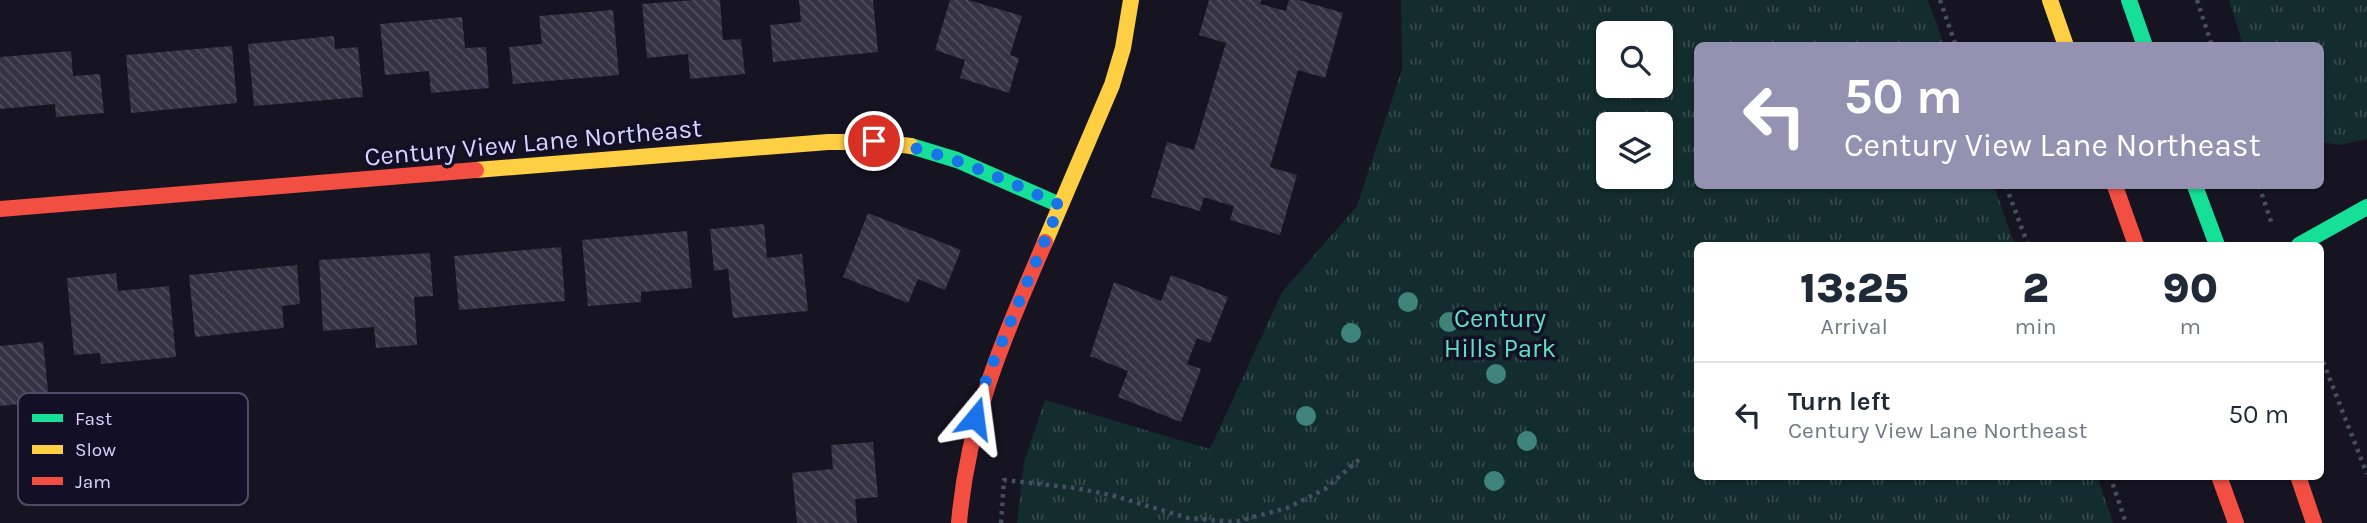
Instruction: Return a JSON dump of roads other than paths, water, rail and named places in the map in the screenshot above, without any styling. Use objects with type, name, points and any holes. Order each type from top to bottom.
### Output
[{"type":"street","points":[[959,523],[960,484],[987,377],[1112,85],[1131,0]]},
{"type":"street","points":[[2050,0],[2065,42]]},
{"type":"street","points":[[2129,0],[2144,42]]},
{"type":"street","name":"Century View Lane Northeast","points":[[0,209],[874,141],[918,148],[973,167],[1060,205]]},
{"type":"street","points":[[2116,189],[2135,242]]},
{"type":"street","points":[[2196,189],[2216,242]]},
{"type":"street","points":[[2304,242],[2367,207]]},
{"type":"street","points":[[2220,480],[2236,523]]},
{"type":"street","points":[[2299,480],[2314,523]]},
{"type":"park label","name":"Century Hills Park","points":[[1500,333]]}]
